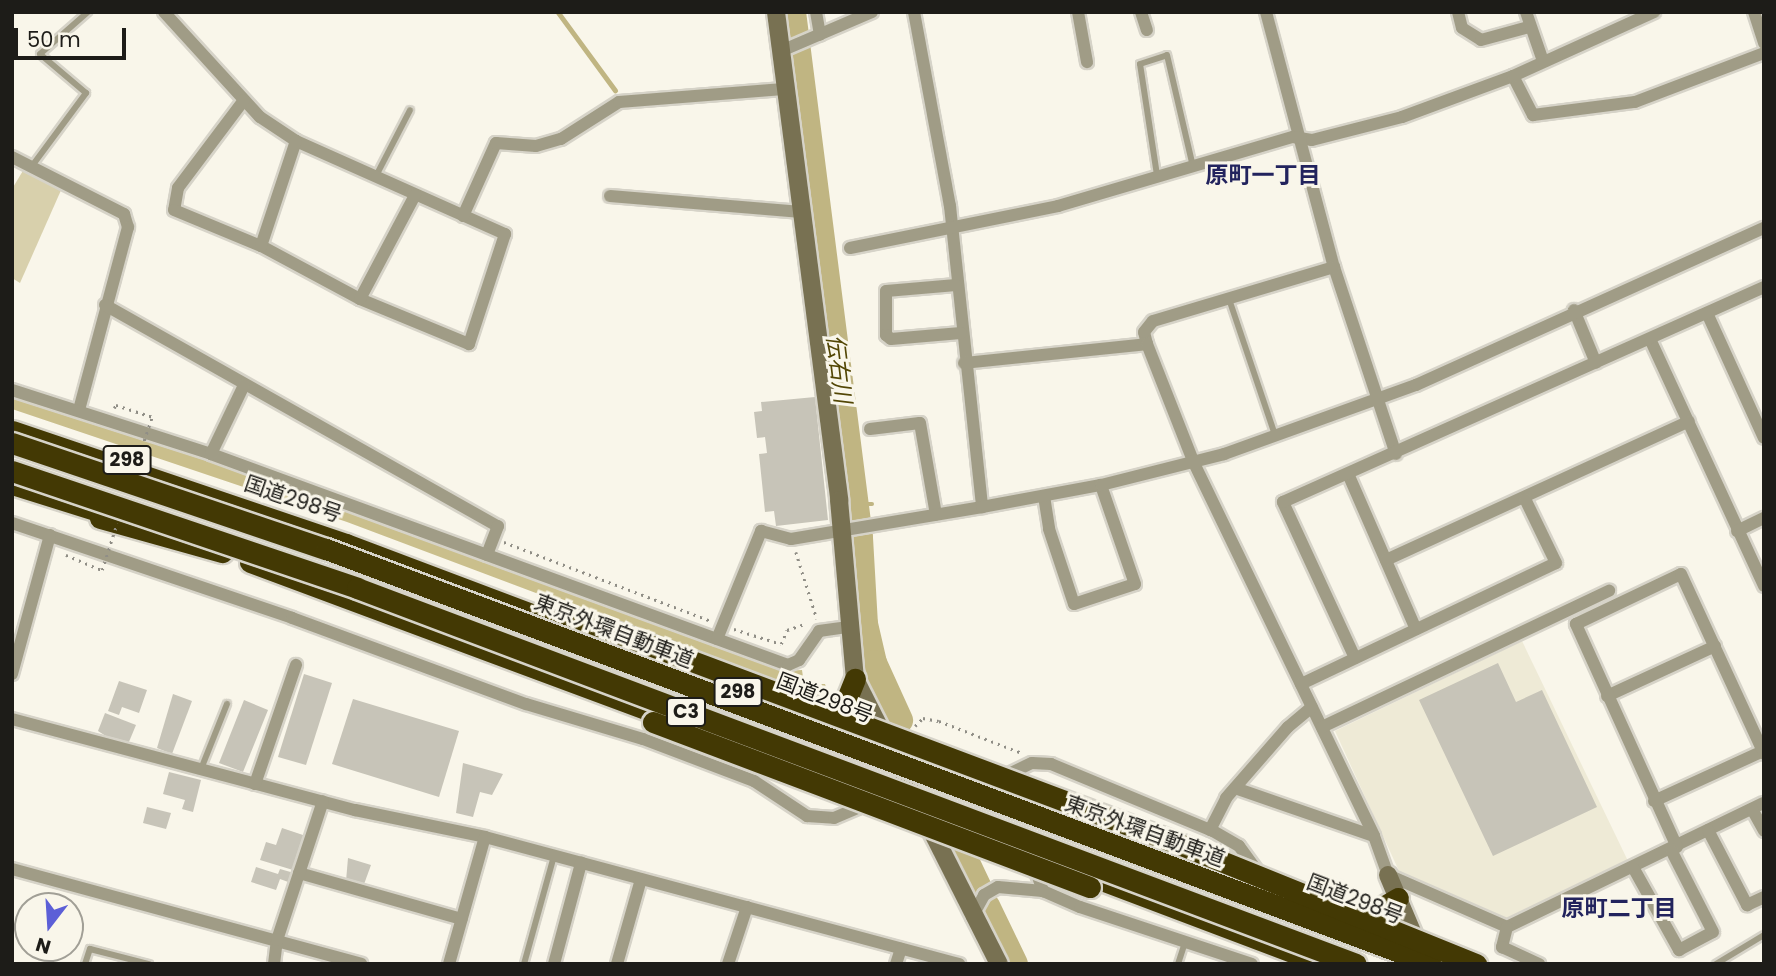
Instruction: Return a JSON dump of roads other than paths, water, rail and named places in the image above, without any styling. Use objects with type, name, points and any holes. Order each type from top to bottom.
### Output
[{"type":"highway","name":"298","points":[[12,420],[119,457],[239,506]]},
{"type":"highway","name":"国道298号","points":[[12,431],[346,544],[1354,924],[1425,959],[1459,964]]},
{"type":"highway","name":"東京外環自動車道","points":[[12,443],[339,554],[1425,959]]},
{"type":"highway","name":"C3","points":[[12,471],[357,588],[1356,964]]},
{"type":"highway","name":"298","points":[[12,484],[222,552],[326,589],[1323,964]]},
{"type":"highway","points":[[12,493],[222,552]]},
{"type":"highway","points":[[346,544],[580,619],[1174,842],[1476,964]]},
{"type":"highway","points":[[326,589],[478,657],[1090,887],[1323,964]]},
{"type":"highway","points":[[825,724],[846,701],[855,679]]},
{"type":"highway","points":[[1354,924],[1398,898]]},
{"type":"street","points":[[164,12],[260,117],[296,141],[505,234],[469,344],[360,299],[261,247],[174,210],[178,188],[244,100]]},
{"type":"street","points":[[776,12],[784,50],[786,89],[802,212],[847,529],[847,627],[855,679],[972,917],[999,964]]},
{"type":"street","points":[[816,12],[816,37]]},
{"type":"street","points":[[784,50],[872,12]]},
{"type":"street","points":[[915,12],[950,225],[982,508]]},
{"type":"street","points":[[1078,12],[1087,62]]},
{"type":"street","points":[[1141,12],[1147,30]]},
{"type":"street","points":[[1266,12],[1334,267],[1375,400],[1396,454]]},
{"type":"street","points":[[1458,12],[1462,28],[1481,40],[1529,27]]},
{"type":"street","points":[[1525,12],[1543,61]]},
{"type":"street","points":[[850,248],[950,225],[1058,206],[1293,137],[1312,140],[1402,117],[1513,76],[1654,12]]},
{"type":"street","points":[[1758,20],[1764,43]]},
{"type":"street","points":[[1513,76],[1533,115],[1635,102],[1764,53]]},
{"type":"street","points":[[463,216],[496,143],[536,146],[561,139],[619,102],[786,89]]},
{"type":"street","points":[[261,247],[296,141]]},
{"type":"street","points":[[13,162],[32,166],[124,214],[128,227],[79,410]]},
{"type":"street","points":[[360,299],[415,195]]},
{"type":"street","points":[[610,196],[802,212]]},
{"type":"street","points":[[717,639],[761,531],[791,539],[982,508],[1101,485],[1193,461],[1275,436],[1375,400],[1574,310],[1724,249],[1764,228]]},
{"type":"street","points":[[1334,267],[1153,321],[1144,332],[1193,461],[1374,836],[1425,959]]},
{"type":"street","points":[[956,285],[886,292],[886,335],[891,339],[961,334]]},
{"type":"street","points":[[1355,658],[1283,502],[1349,476],[1763,289]]},
{"type":"street","points":[[105,305],[498,526],[487,555]]},
{"type":"street","points":[[1574,310],[1596,363]]},
{"type":"street","points":[[1707,313],[1764,438]]},
{"type":"street","points":[[1650,339],[1764,586]]},
{"type":"street","points":[[964,363],[1147,344]]},
{"type":"street","points":[[211,454],[244,385]]},
{"type":"street","points":[[12,390],[211,454],[788,665],[799,660],[819,631],[847,627]]},
{"type":"street","points":[[1386,560],[1525,499],[1689,421]]},
{"type":"street","points":[[870,429],[920,423],[936,515]]},
{"type":"street","points":[[1349,476],[1416,629]]},
{"type":"street","points":[[1044,496],[1049,529],[1074,604],[1135,584],[1101,485]]},
{"type":"street","points":[[1301,684],[1556,563],[1525,499]]},
{"type":"street","points":[[1737,531],[1764,518]]},
{"type":"street","points":[[12,523],[526,705],[643,739],[754,781],[807,816],[845,815],[869,793]]},
{"type":"street","points":[[13,665],[50,535]]},
{"type":"street","points":[[1634,869],[1679,950],[1713,932],[1674,848],[1576,624],[1681,574],[1763,753],[1654,801]]},
{"type":"street","points":[[1322,727],[1609,591]]},
{"type":"street","points":[[1607,696],[1715,646]]},
{"type":"street","points":[[255,784],[296,665]]},
{"type":"street","points":[[1210,830],[1235,788],[1287,727],[1312,707]]},
{"type":"street","points":[[12,719],[323,801],[485,837],[959,964]]},
{"type":"street","points":[[986,785],[1032,763],[1051,764],[1210,830],[1253,860],[1270,892]]},
{"type":"street","points":[[1235,788],[1374,836]]},
{"type":"street","points":[[274,964],[277,940],[323,801]]},
{"type":"street","points":[[1388,875],[1507,927],[1634,869],[1758,806],[1764,831]]},
{"type":"street","points":[[1708,830],[1747,905],[1764,897]]},
{"type":"street","points":[[449,964],[485,837]]},
{"type":"street","points":[[1030,853],[1043,891]]},
{"type":"street","points":[[554,964],[582,863]]},
{"type":"street","points":[[12,869],[361,964]]},
{"type":"street","points":[[299,873],[462,919]]},
{"type":"street","points":[[617,964],[641,878]]},
{"type":"street","points":[[972,917],[984,895],[998,887],[1043,891],[1252,964]]},
{"type":"street","points":[[728,964],[747,906]]},
{"type":"street","points":[[1507,927],[1502,947],[1539,964]]},
{"type":"street","points":[[896,964],[901,949]]},
{"type":"lane","points":[[32,166],[86,93],[40,54],[88,12]]},
{"type":"lane","points":[[1157,175],[1140,64],[1167,55],[1193,167]]},
{"type":"lane","points":[[376,177],[411,110]]},
{"type":"lane","points":[[1229,299],[1275,436]]},
{"type":"lane","points":[[201,769],[227,704]]},
{"type":"lane","points":[[524,964],[554,856]]},
{"type":"lane","points":[[1716,964],[1764,935]]},
{"type":"lane","points":[[1178,964],[1185,942]]},
{"type":"lane","points":[[85,964],[90,949],[149,964]]},
{"type":"waterway","points":[[558,12],[615,90]]},
{"type":"waterway","name":"伝右川","points":[[793,12],[860,538],[865,624],[874,663],[900,720]]},
{"type":"waterway","points":[[856,504],[872,504]]},
{"type":"waterway","name":"伝右川","points":[[953,833],[979,888]]},
{"type":"waterway","name":"伝右川","points":[[987,906],[1015,964]]},
{"type":"district","name":"原町一丁目","points":[[1263,175]]},
{"type":"district","name":"原町二丁目","points":[[1619,908]]}]
